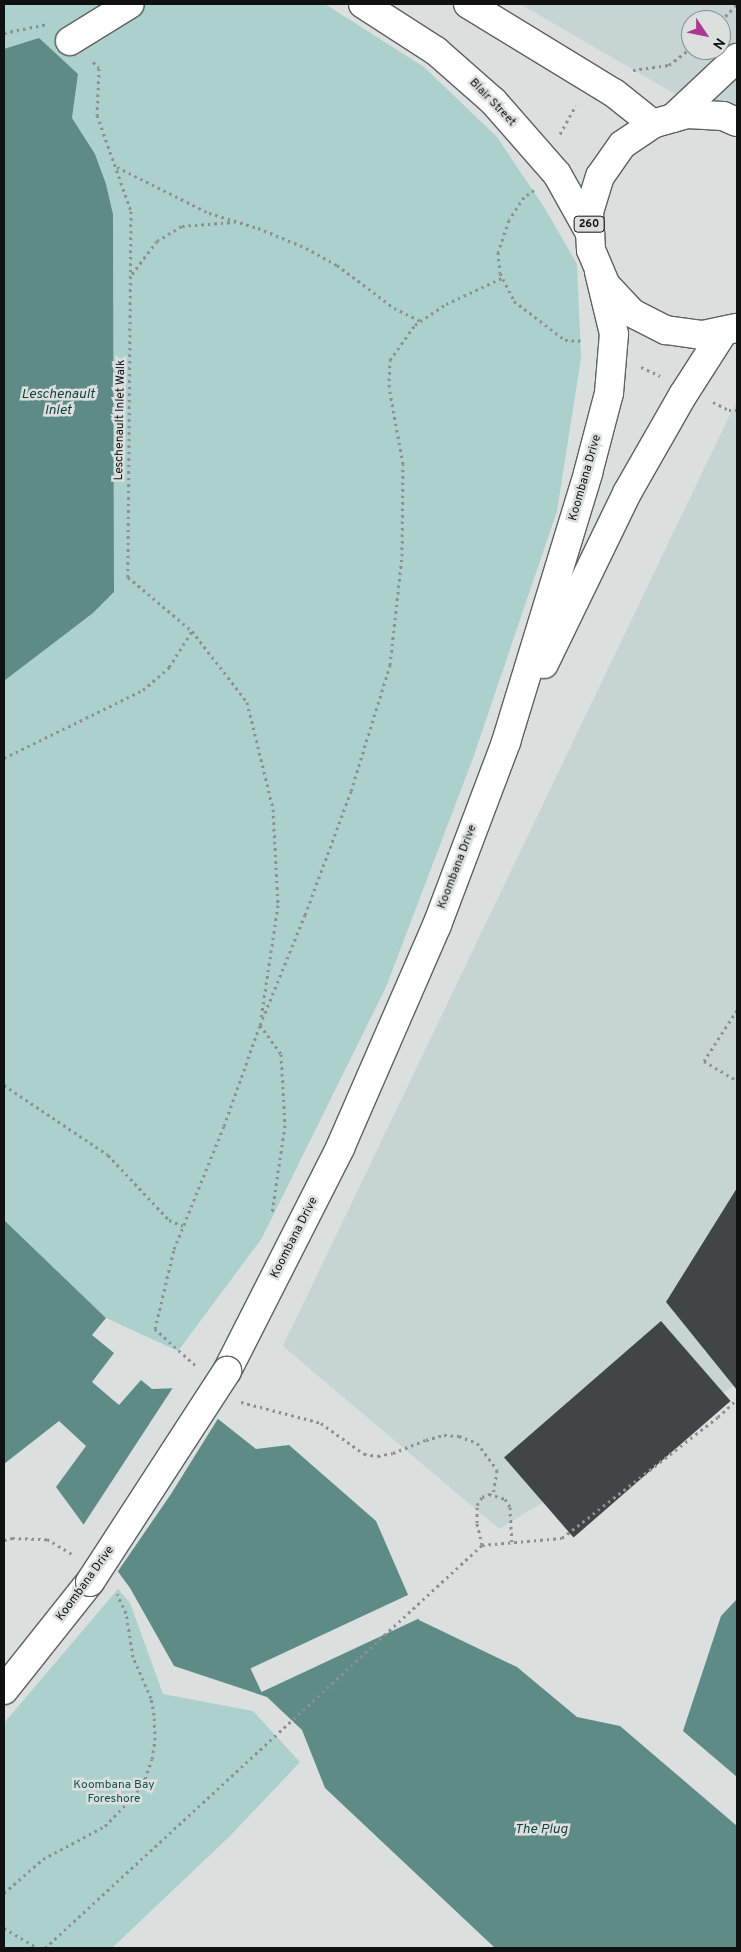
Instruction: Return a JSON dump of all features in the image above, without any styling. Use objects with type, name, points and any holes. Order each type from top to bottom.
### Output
[{"type":"main road","points":[[70,41],[130,4]]},
{"type":"main road","name":"Blair Street","points":[[363,4],[436,51],[493,101],[557,174],[590,232]]},
{"type":"main road","points":[[468,4],[663,121]]},
{"type":"main road","name":"260","points":[[731,329],[703,335],[666,330],[632,313],[606,285],[598,267],[591,250],[589,212],[600,176],[622,145],[663,121],[737,58]]},
{"type":"main road","name":"260","points":[[663,121],[687,114],[723,116],[737,122]]},
{"type":"main road","name":"Koombana Drive","points":[[4,1690],[94,1577],[227,1371],[340,1148],[437,925],[506,742],[588,473],[609,393],[614,334],[598,267]]},
{"type":"main road","name":"Koombana Drive","points":[[506,742],[627,493],[683,395],[731,329]]},
{"type":"path","name":"Leschenault Inlet Walk","points":[[4,33],[51,23],[99,68],[97,115],[131,211],[128,577],[192,631]]},
{"type":"path","points":[[117,167],[210,213],[306,248],[337,265],[394,308],[422,321]]},
{"type":"path","points":[[557,174],[524,197],[509,220],[498,252],[502,278],[514,301],[565,340],[613,344]]},
{"type":"path","points":[[131,275],[157,241],[182,226],[238,222]]},
{"type":"path","points":[[199,1368],[155,1329],[174,1249],[224,1126],[260,1026],[305,916],[351,791],[390,665],[402,556],[403,464],[389,387],[390,360],[415,325],[446,304],[502,278]]},
{"type":"path","points":[[4,758],[143,690],[168,667],[192,631],[247,702],[273,808],[278,906],[260,1026],[282,1054],[285,1125],[271,1219]]},
{"type":"path","points":[[737,1010],[704,1061],[737,1081]]},
{"type":"path","points":[[4,1084],[108,1155],[169,1220],[184,1226]]},
{"type":"path","points":[[45,1948],[482,1545],[562,1538],[718,1417],[737,1399]]},
{"type":"path","points":[[236,1400],[321,1423],[364,1454],[378,1456],[392,1454],[444,1435],[459,1436],[477,1443],[497,1470],[493,1494]]},
{"type":"path","points":[[482,1545],[477,1523],[477,1505],[482,1497],[493,1494],[505,1498],[510,1507],[512,1542]]},
{"type":"path","points":[[4,1540],[12,1538],[46,1539],[67,1549],[126,1613],[133,1657],[151,1698],[155,1740],[152,1759],[145,1779],[133,1797],[105,1826],[43,1859],[4,1893]]},
{"type":"path","points":[[4,1928],[37,1948]]},
{"type":"shaded area","points":[[520,4],[737,4],[737,130]]},
{"type":"shaded area","points":[[737,400],[737,1384],[499,1529],[283,1346]]},
{"type":"green space","points":[[4,4],[325,4],[424,67],[497,137],[544,207],[577,264],[581,358],[557,511],[472,761],[386,987],[262,1238],[178,1351],[106,1318],[4,1220],[4,681],[93,613],[114,592],[113,214],[106,184],[95,154],[72,118],[78,74],[4,49]]},
{"type":"green space","name":"Koombana Bay Foreshore","points":[[118,1589],[130,1603],[163,1694],[253,1711],[300,1762],[231,1835],[112,1948],[4,1948],[4,1723]]},
{"type":"water","name":"Leschenault Inlet","points":[[39,38],[78,74],[72,118],[95,154],[106,184],[113,214],[114,592],[93,613],[4,681],[4,49]]},
{"type":"water","name":"The Plug","points":[[4,1220],[106,1318],[92,1335],[114,1353],[92,1382],[119,1405],[141,1380],[152,1389],[179,1388],[256,1449],[289,1445],[376,1521],[419,1620],[517,1667],[577,1717],[620,1726],[737,1826],[737,1948],[495,1948],[325,1788],[302,1730],[267,1697],[174,1666],[130,1588],[56,1487],[86,1446],[59,1421],[4,1464]]},
{"type":"water","points":[[737,1599],[737,1777],[683,1731],[721,1616]]},
{"type":"pier","points":[[174,1386],[181,1386],[219,1417],[171,1494],[116,1574],[82,1527]]},
{"type":"pier","points":[[410,1594],[421,1618],[261,1692],[250,1668]]},
{"type":"building","points":[[737,1188],[737,1390],[666,1302]]},
{"type":"building","points":[[661,1321],[731,1401],[574,1537],[504,1457]]}]
